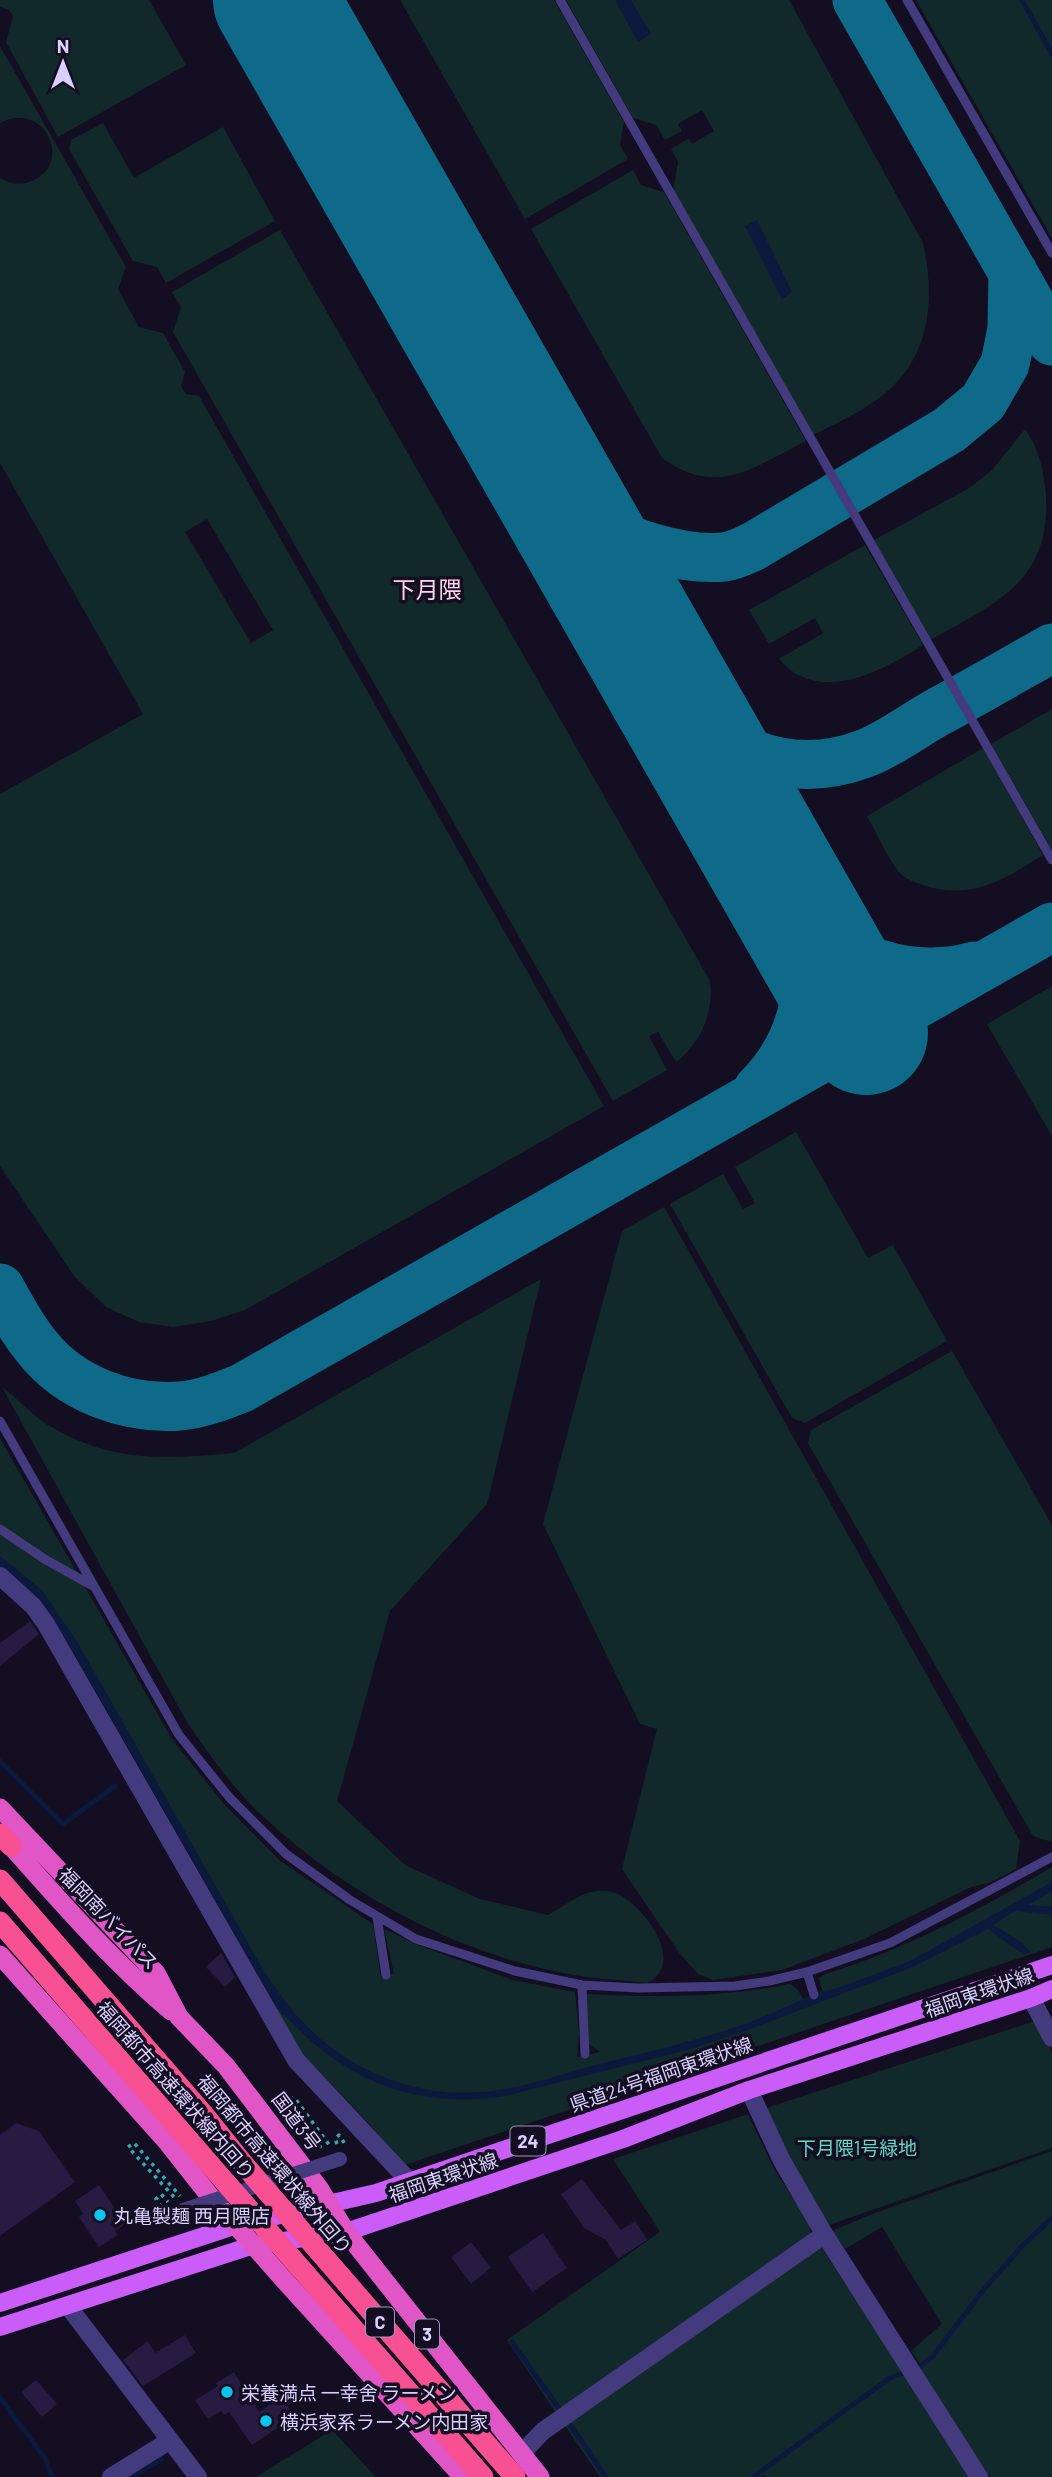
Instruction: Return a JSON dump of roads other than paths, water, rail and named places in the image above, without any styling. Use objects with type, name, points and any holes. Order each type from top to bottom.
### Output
[{"type":"highway","name":"国道3号","points":[[0,1808],[156,1973],[179,2017],[226,2066],[328,2203],[346,2232],[540,2477]]},
{"type":"highway","name":"福岡南バイパス","points":[[6,1840],[72,1915],[141,1985],[179,2017]]},
{"type":"highway","name":"福岡都市高速環状線外回り","points":[[0,1881],[515,2477]]},
{"type":"highway","name":"福岡都市高速環状線内回り","points":[[0,1922],[483,2477]]},
{"type":"highway","points":[[0,1937],[71,2017],[209,2195],[463,2477]]},
{"type":"highway","points":[[0,1955],[168,2143]]},
{"type":"main road","name":"県道24号福岡東環状線","points":[[0,2303],[237,2225],[376,2193],[1052,1965]]},
{"type":"main road","name":"福岡東環状線","points":[[0,2327],[254,2245],[346,2232],[623,2139],[749,2090],[1052,1989]]},
{"type":"street","points":[[0,1576],[33,1606],[46,1624],[296,2060],[409,2181]]},
{"type":"street","points":[[1031,1998],[1052,2039]]},
{"type":"street","points":[[749,2090],[782,2161],[823,2232],[979,2477]]},
{"type":"street","points":[[182,2207],[333,2157]]},
{"type":"street","points":[[521,2454],[543,2431],[818,2239],[823,2232]]},
{"type":"street","points":[[68,2306],[198,2477]]},
{"type":"street","points":[[111,2477],[169,2441]]},
{"type":"lane","points":[[560,0],[1052,860]]},
{"type":"lane","points":[[907,0],[1052,253]]},
{"type":"lane","points":[[0,1421],[179,1735],[229,1797],[286,1854],[377,1917],[416,1939],[514,1971],[582,1985],[638,1988],[735,1986],[807,1972],[890,1943],[1052,1857]]},
{"type":"lane","points":[[0,1529],[46,1560],[94,1587]]},
{"type":"lane","points":[[377,1917],[386,1975]]},
{"type":"lane","points":[[807,1972],[814,1994]]},
{"type":"lane","points":[[582,1985],[585,2054]]},
{"type":"water","points":[[615,0],[631,0],[651,34],[638,42]]},
{"type":"water","points":[[757,220],[792,292],[782,300],[745,226]]},
{"type":"water","points":[[0,1556],[42,1590],[78,1643],[265,1973],[286,2002],[318,2037],[338,2052],[359,2066],[406,2085],[456,2093],[510,2088],[721,2032],[823,1991],[910,1961],[1052,1882],[1052,1891],[1028,1905],[1052,1907],[1052,1915],[1015,1911],[993,1925],[1020,1941],[1031,1952],[1023,1954],[988,1929],[913,1967],[691,2049],[506,2096],[438,2098],[407,2093],[351,2070],[300,2031],[276,2006],[71,1648],[39,1599],[0,1567]]},
{"type":"waterway","points":[[1022,0],[1052,54]]},
{"type":"waterway","points":[[0,1761],[63,1824],[115,1786]]},
{"type":"waterway","points":[[753,2477],[890,2378],[921,2366],[933,2356],[985,2288],[1023,2245],[1052,2218]]},
{"type":"waterway","points":[[512,2342],[558,2407]]},
{"type":"waterway","points":[[0,2398],[45,2458],[52,2477]]},
{"type":"waterway","points":[[571,2426],[606,2477]]},
{"type":"waterway","points":[[132,2477],[162,2459]]},
{"type":"place","name":"丸亀製麺 西月隈店","points":[[100,2215]]},
{"type":"place","name":"栄養満点 一幸舍 ラーメン","points":[[227,2392]]},
{"type":"place","name":"横浜家系ラーメン内田家","points":[[266,2421]]},
{"type":"district","name":"下月隈","points":[[427,589]]},
{"type":"park label","name":"下月隈1号緑地","points":[[857,2147]]}]
